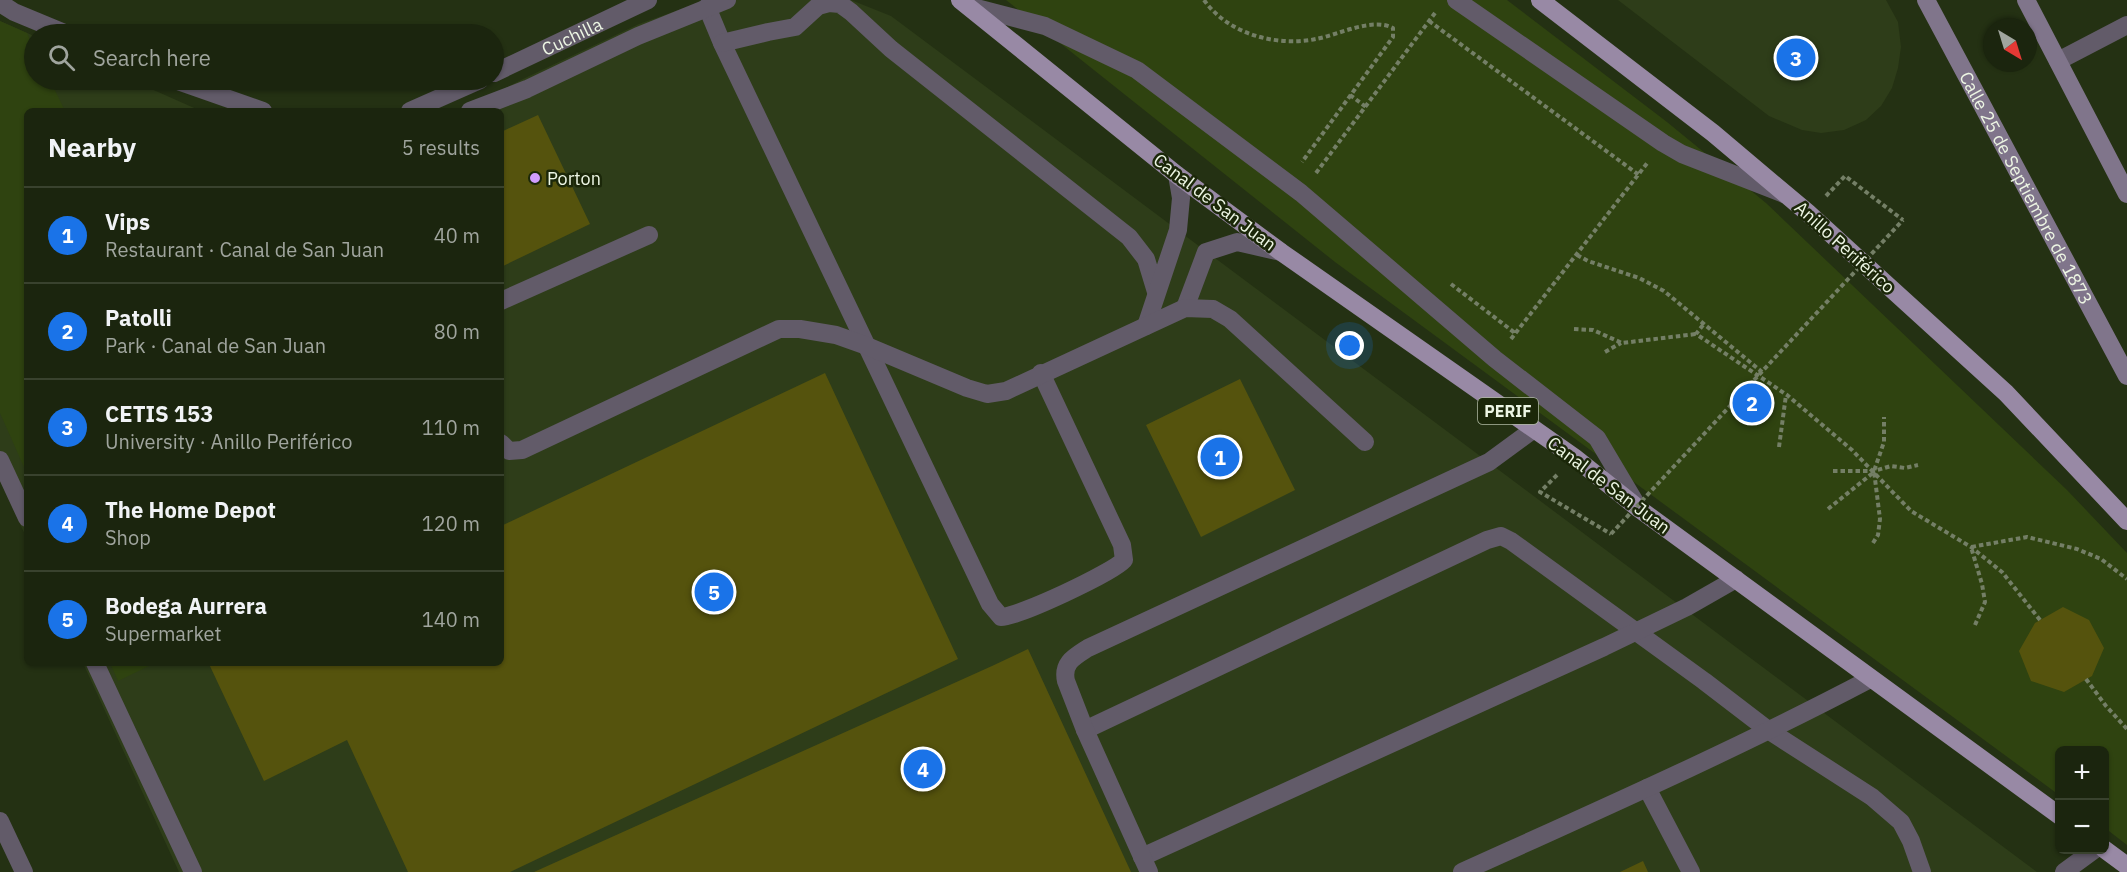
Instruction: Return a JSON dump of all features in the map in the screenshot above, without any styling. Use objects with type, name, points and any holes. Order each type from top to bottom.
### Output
[{"type":"main road","name":"Anillo Periférico","points":[[1540,0],[1713,133],[1788,196],[2006,393],[2127,521]]},
{"type":"main road","name":"Canal de San Juan","points":[[965,3],[1177,175],[1281,252],[1574,457],[1638,508],[2055,812]]},
{"type":"main road","points":[[2109,853],[2127,866]]},
{"type":"street","name":"Cuchilla","points":[[504,68],[648,0]]},
{"type":"street","points":[[478,108],[527,89],[638,36],[727,0]]},
{"type":"street","name":"Calle 25 de Septiembre de 1873","points":[[1926,0],[2127,376]]},
{"type":"street","points":[[2026,0],[2127,194]]},
{"type":"street","points":[[0,3],[14,12],[43,24]]},
{"type":"street","points":[[722,44],[795,27],[818,6],[829,3],[840,4],[891,49],[1129,237],[1146,259],[1156,292]]},
{"type":"street","points":[[965,3],[1045,26],[1137,70],[1301,193],[1495,359],[1597,438],[1638,508]]},
{"type":"street","points":[[1448,3],[1682,154],[1788,196]]},
{"type":"street","points":[[707,7],[722,44],[990,604],[1001,617],[1009,617],[1062,593],[1119,566],[1124,560],[1122,545],[1041,373]]},
{"type":"street","points":[[2058,62],[2127,25]]},
{"type":"street","points":[[203,90],[254,108]]},
{"type":"street","points":[[417,108],[457,90]]},
{"type":"street","points":[[1146,326],[1178,230],[1181,198],[1177,175]]},
{"type":"street","points":[[504,300],[649,235]]},
{"type":"street","points":[[1185,308],[1206,252],[1237,242],[1281,252]]},
{"type":"street","points":[[504,446],[509,451],[522,450],[779,329],[816,331],[836,335],[987,394],[1006,391],[1185,308],[1214,309],[1230,319],[1365,442]]},
{"type":"street","points":[[1534,429],[1489,462],[1072,657],[1066,665],[1065,673],[1085,730],[1146,865],[1687,607],[1736,579]]},
{"type":"street","points":[[0,460],[24,512]]},
{"type":"street","points":[[1085,730],[1476,545],[1501,536],[1637,631],[1768,730],[1872,797],[1901,822],[1911,841],[1922,872]]},
{"type":"street","points":[[96,666],[194,872]]},
{"type":"street","points":[[1462,872],[1647,789],[1870,679]]},
{"type":"street","points":[[1647,789],[1691,872]]},
{"type":"street","points":[[0,821],[24,872]]},
{"type":"street","points":[[2064,872],[2087,854]]},
{"type":"path","points":[[1204,0],[1228,25],[1277,42],[1315,39],[1379,24],[1393,28],[1393,37],[1299,166]]},
{"type":"path","points":[[1301,193],[1429,21],[1448,3]]},
{"type":"path","points":[[1429,21],[1639,175]]},
{"type":"path","points":[[1350,95],[1366,107]]},
{"type":"path","points":[[1495,359],[1663,143]]},
{"type":"path","points":[[1540,492],[1611,534],[1903,220],[1845,176]]},
{"type":"path","points":[[1577,255],[1656,285],[1762,372]]},
{"type":"path","points":[[1696,334],[1703,325]]},
{"type":"path","points":[[1574,329],[1593,330],[1622,343]]},
{"type":"path","points":[[1605,352],[1622,343],[1696,334],[1787,395],[1852,450],[1911,511],[1971,548],[2002,572],[2040,620]]},
{"type":"path","points":[[1779,447],[1787,395]]},
{"type":"path","points":[[1873,543],[1878,535],[1880,519],[1874,471],[1884,442],[1884,417]]},
{"type":"path","points":[[1833,471],[1874,471],[1891,466],[1905,468],[1918,465]]},
{"type":"path","points":[[1828,508],[1874,471]]},
{"type":"path","points":[[1971,548],[2027,537],[2077,549],[2101,559],[2127,579]]},
{"type":"path","points":[[1971,548],[1982,584],[1984,602],[1975,625]]},
{"type":"path","points":[[2086,679],[2127,729]]},
{"type":"shaded area","points":[[720,0],[851,0],[891,16],[2037,872],[179,872],[84,666],[504,666],[504,108],[468,108],[639,24],[684,8]]},
{"type":"shaded area","points":[[1006,0],[1507,0],[1667,122],[1766,203],[2067,490],[2127,553],[2127,845],[2109,831],[2109,746],[2055,746],[2055,792],[1335,262]]},
{"type":"shaded area","points":[[1618,0],[1886,0],[1898,22],[1901,47],[1898,68],[1892,88],[1881,106],[1866,120],[1844,130],[1821,133],[1802,130],[1769,116]]},
{"type":"shaded area","points":[[0,21],[24,32],[24,90],[154,90],[194,108],[24,108],[24,532],[0,480]]},
{"type":"shaded area","points":[[0,21],[24,32],[24,90],[55,90],[64,108],[24,108],[24,467],[0,413]]},
{"type":"shaded area","points":[[111,666],[149,666],[118,681]]},
{"type":"building","name":"Porton","points":[[538,115],[590,224],[504,266],[504,131]]},
{"type":"building","points":[[825,373],[958,659],[510,872],[408,872],[347,740],[264,781],[210,666],[504,666],[504,525]]},
{"type":"building","points":[[1240,379],[1295,490],[1201,537],[1146,425]]},
{"type":"building","points":[[2063,607],[2089,620],[2104,648],[2092,676],[2064,692],[2031,681],[2019,651],[2035,623]]},
{"type":"building","points":[[1028,649],[1131,872],[534,872],[992,666]]},
{"type":"building","points":[[1643,861],[1648,872],[1620,872]]},
{"type":"place","name":"CETIS 153","points":[[1796,58]]},
{"type":"place","name":"Porton","points":[[535,178]]},
{"type":"place","name":"Patolli","points":[[1752,403]]},
{"type":"place","name":"Vips","points":[[1220,457]]},
{"type":"place","name":"Bodega Aurrera","points":[[714,592]]},
{"type":"place","name":"The Home Depot","points":[[923,769]]}]
